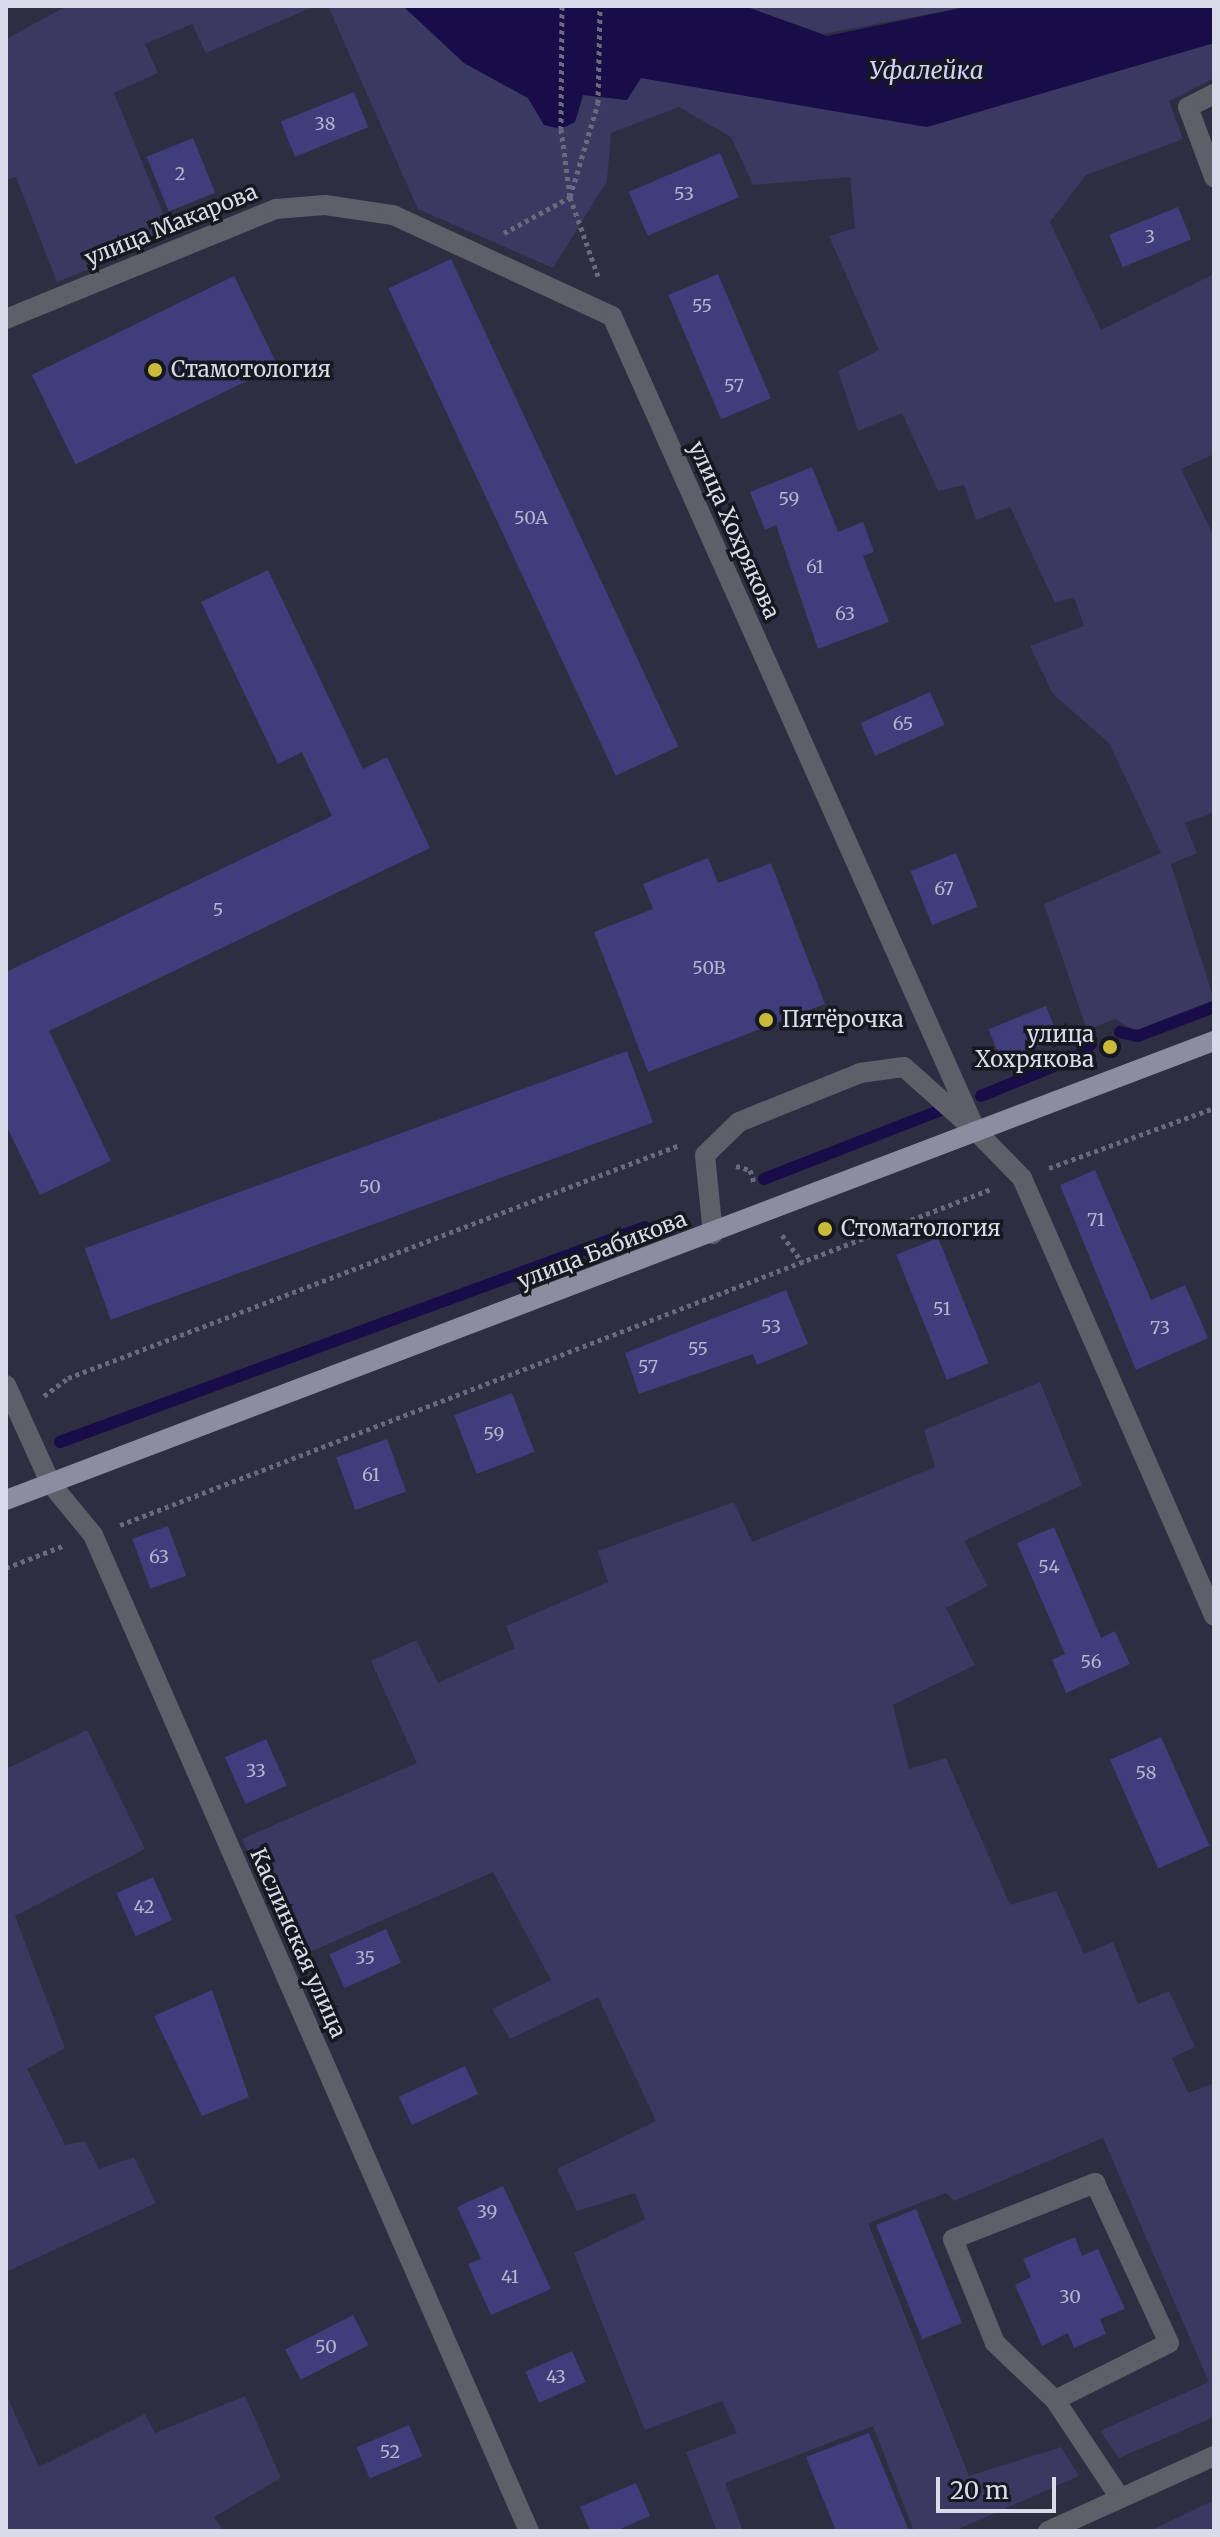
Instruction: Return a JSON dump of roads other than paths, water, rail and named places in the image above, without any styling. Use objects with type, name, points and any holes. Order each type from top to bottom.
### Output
[{"type":"main road","name":"улица Бабикова","points":[[6,1500],[766,1214],[1214,1041]]},
{"type":"street","points":[[1214,94],[1188,107],[1214,177]]},
{"type":"street","name":"улица Макарова","points":[[6,319],[276,209],[325,205],[393,215],[539,277],[612,316]]},
{"type":"street","name":"улица Хохрякова","points":[[612,316],[976,1131],[1022,1178],[1214,1616]]},
{"type":"street","points":[[713,1234],[705,1155],[739,1122],[860,1073],[904,1067],[976,1131]]},
{"type":"street","name":"Каслинская улица","points":[[6,1385],[51,1484],[93,1535],[529,2531]]},
{"type":"street","points":[[1055,2400],[1169,2343],[1095,2183],[953,2239],[995,2343],[1055,2400],[1120,2498]]},
{"type":"street","points":[[1048,2531],[1214,2456]]},
{"type":"water","name":"Уфалейка","points":[[403,6],[744,6],[827,36],[971,6],[1214,6],[1214,43],[927,127],[641,78],[627,100],[583,95],[575,122],[561,129],[544,125],[528,98],[464,63]]},
{"type":"waterway","points":[[1120,1032],[1138,1036],[1214,1007]]},
{"type":"waterway","points":[[981,1096],[1081,1055],[1091,1044]]},
{"type":"waterway","points":[[764,1179],[941,1110]]},
{"type":"waterway","points":[[60,1442],[645,1227]]},
{"type":"place","name":"Стамотология","points":[[155,370]]},
{"type":"place","name":"Пятёрочка","points":[[766,1020]]},
{"type":"place","name":"улица Хохрякова","points":[[1110,1047]]},
{"type":"place","name":"Стоматология","points":[[825,1229]]}]
